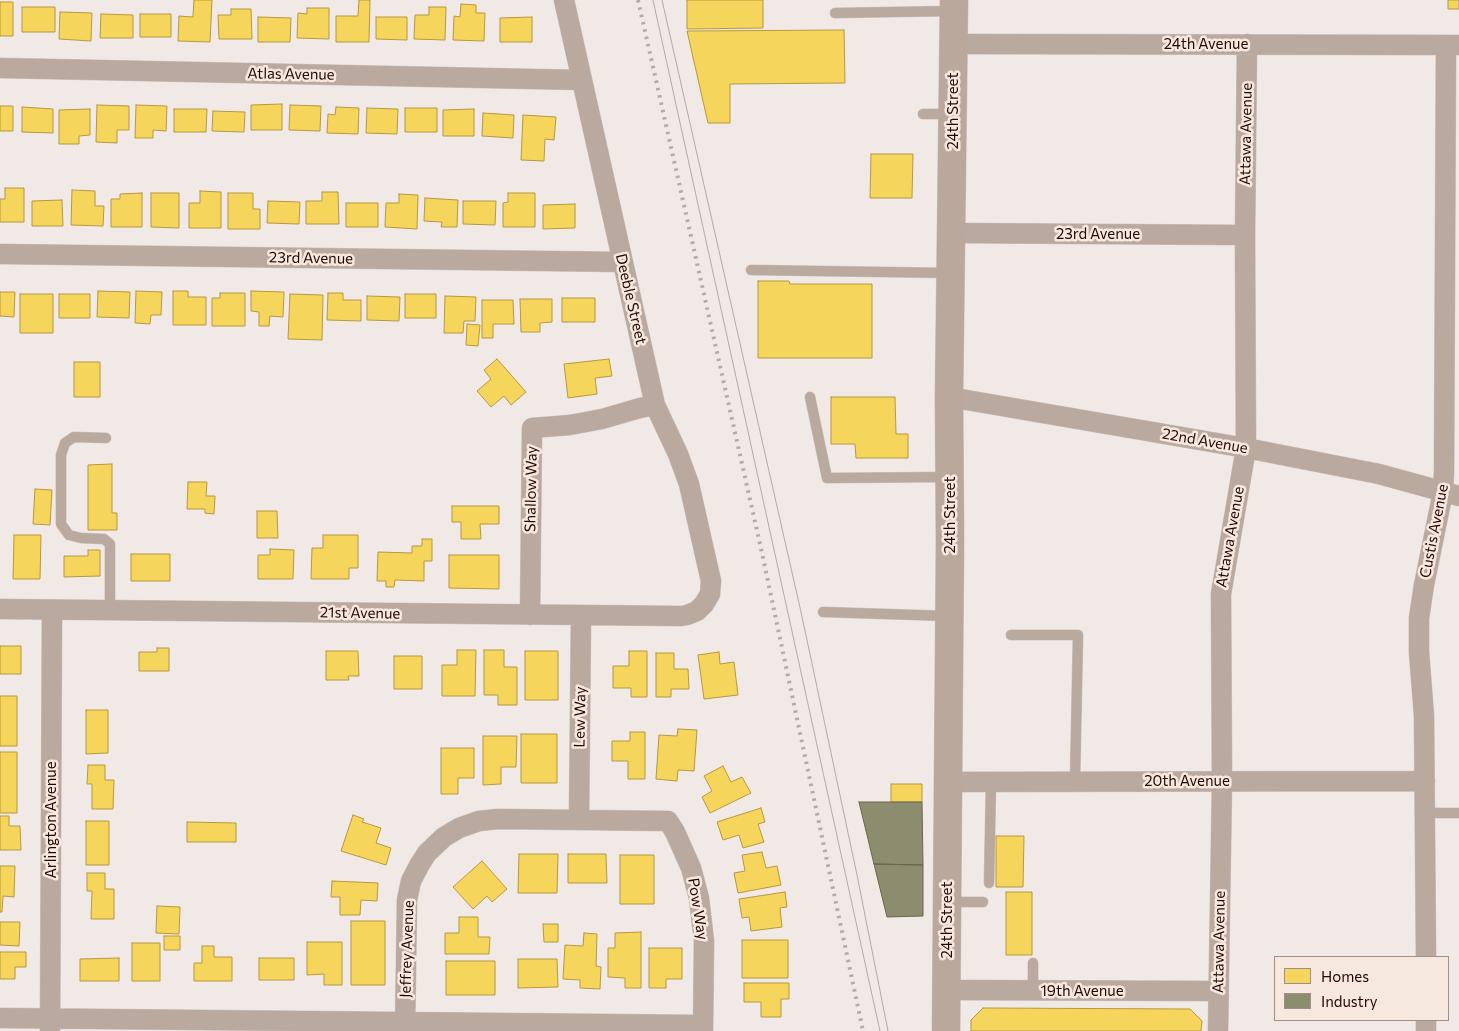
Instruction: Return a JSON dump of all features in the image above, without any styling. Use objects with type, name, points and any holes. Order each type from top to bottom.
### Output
[{"type":"street","name":"Deeble Street","points":[[564,0],[655,405],[678,454],[689,484],[711,581],[710,594]]},
{"type":"street","name":"24th Street","points":[[946,1031],[949,397],[954,6]]},
{"type":"street","name":"24th Avenue","points":[[953,44],[1453,45]]},
{"type":"street","name":"Attawa Avenue","points":[[1218,1031],[1222,781],[1221,594],[1246,448],[1245,235],[1247,44]]},
{"type":"street","name":"Custis Avenue","points":[[1426,956],[1424,716],[1419,652],[1420,618],[1424,584],[1451,494],[1444,472],[1453,45]]},
{"type":"street","name":"Atlas Avenue","points":[[0,68],[582,80]]},
{"type":"street","name":"23rd Avenue","points":[[952,233],[1245,235]]},
{"type":"street","name":"23rd Avenue","points":[[0,254],[622,262]]},
{"type":"street","name":"22nd Avenue","points":[[949,397],[1246,448],[1379,474],[1451,494]]},
{"type":"street","name":"Shallow Way","points":[[530,615],[532,428],[602,420],[655,405]]},
{"type":"street","name":"21st Avenue","points":[[0,609],[687,615],[697,611],[710,594]]},
{"type":"street","name":"Arlington Avenue","points":[[50,1025],[52,610]]},
{"type":"street","name":"Lew Way","points":[[579,820],[581,615]]},
{"type":"street","name":"20th Avenue","points":[[948,782],[1425,781]]},
{"type":"street","name":"Jeffrey Avenue","points":[[405,1027],[407,900],[411,881],[427,853],[444,837],[459,828],[479,822],[498,819],[579,820]]},
{"type":"street","name":"Pow Way","points":[[579,820],[668,821],[691,868],[699,898],[704,941],[703,1028]]},
{"type":"street","name":"19th Avenue","points":[[946,990],[1218,991]]},
{"type":"street","points":[[0,1018],[50,1025],[703,1028]]},
{"type":"lane","points":[[835,13],[954,6]]},
{"type":"lane","points":[[922,114],[953,114]]},
{"type":"lane","points":[[751,270],[951,273]]},
{"type":"lane","points":[[810,397],[827,478],[950,477]]},
{"type":"lane","points":[[106,438],[74,437],[65,443],[61,455],[61,524],[69,535],[81,538],[104,539],[110,544],[110,611]]},
{"type":"lane","points":[[823,612],[949,616]]},
{"type":"lane","points":[[1011,635],[1078,635],[1076,781]]},
{"type":"lane","points":[[989,883],[991,782]]},
{"type":"lane","points":[[1425,813],[1459,813]]},
{"type":"lane","points":[[947,902],[983,902]]},
{"type":"lane","points":[[1033,963],[1033,991]]},
{"type":"building: Homes","points":[[194,0],[212,0],[210,42],[178,41],[179,16],[193,17]]},
{"type":"building: Homes","points":[[359,0],[370,0],[369,42],[336,42],[336,16],[358,16]]},
{"type":"building: Homes","points":[[687,0],[763,0],[763,28],[687,29]]},
{"type":"building: Homes","points":[[1448,0],[1459,0],[1459,9],[1448,9]]},
{"type":"building: Homes","points":[[0,2],[13,2],[13,36],[0,36]]},
{"type":"building: Homes","points":[[461,4],[476,5],[476,13],[485,13],[484,41],[453,40],[454,16],[460,17]]},
{"type":"building: Homes","points":[[22,7],[55,7],[55,32],[22,32]]},
{"type":"building: Homes","points":[[429,7],[446,7],[445,40],[414,39],[415,15],[429,15]]},
{"type":"building: Homes","points":[[307,8],[329,8],[329,39],[297,38],[298,13],[307,14]]},
{"type":"building: Homes","points":[[231,9],[251,9],[252,39],[219,39],[218,15],[231,15]]},
{"type":"building: Homes","points":[[60,12],[92,13],[91,41],[59,39]]},
{"type":"building: Homes","points":[[101,14],[133,15],[133,38],[100,38]]},
{"type":"building: Homes","points":[[140,14],[171,14],[171,37],[140,37]]},
{"type":"building: Homes","points":[[258,17],[291,18],[290,42],[258,42]]},
{"type":"building: Homes","points":[[376,17],[407,17],[407,40],[376,39]]},
{"type":"building: Homes","points":[[532,17],[532,42],[500,42],[500,18]]},
{"type":"building: Homes","points":[[844,30],[845,83],[730,84],[730,123],[708,123],[687,31]]},
{"type":"building: Homes","points":[[282,104],[282,130],[251,130],[251,105]]},
{"type":"building: Homes","points":[[97,105],[129,106],[129,130],[117,130],[117,143],[96,142]]},
{"type":"building: Homes","points":[[136,105],[167,106],[166,131],[153,130],[153,138],[135,138]]},
{"type":"building: Homes","points":[[290,105],[321,106],[320,131],[289,130]]},
{"type":"building: Homes","points":[[0,106],[13,106],[13,131],[0,131]]},
{"type":"building: Homes","points":[[22,107],[53,109],[53,133],[22,132]]},
{"type":"building: Homes","points":[[336,107],[359,108],[358,134],[327,133],[328,114],[335,115]]},
{"type":"building: Homes","points":[[367,108],[398,109],[397,134],[366,133]]},
{"type":"building: Homes","points":[[405,108],[437,108],[437,132],[405,132]]},
{"type":"building: Homes","points":[[90,109],[90,135],[79,136],[79,144],[59,144],[59,110]]},
{"type":"building: Homes","points":[[174,109],[207,109],[206,132],[174,132]]},
{"type":"building: Homes","points":[[474,109],[474,136],[443,136],[443,110]]},
{"type":"building: Homes","points":[[213,111],[245,112],[244,132],[212,131]]},
{"type":"building: Homes","points":[[483,113],[514,115],[513,138],[482,136]]},
{"type":"building: Homes","points":[[523,115],[556,117],[554,140],[545,139],[544,161],[521,160]]},
{"type":"building: Homes","points":[[871,154],[913,154],[912,198],[870,198]]},
{"type":"building: Homes","points":[[5,188],[24,188],[24,222],[0,222],[0,199],[5,199]]},
{"type":"building: Homes","points":[[72,190],[95,191],[95,206],[104,206],[103,226],[71,225]]},
{"type":"building: Homes","points":[[200,191],[221,192],[221,228],[189,228],[189,203],[200,203]]},
{"type":"building: Homes","points":[[322,192],[338,192],[339,224],[306,224],[306,201],[322,201]]},
{"type":"building: Homes","points":[[142,193],[142,227],[111,227],[111,199],[120,199],[120,194]]},
{"type":"building: Homes","points":[[151,193],[179,193],[179,228],[151,227]]},
{"type":"building: Homes","points":[[228,193],[253,193],[253,209],[260,209],[260,229],[228,229]]},
{"type":"building: Homes","points":[[508,193],[535,193],[535,227],[503,227],[503,203],[508,202]]},
{"type":"building: Homes","points":[[399,194],[418,195],[417,229],[385,227],[386,203],[399,203]]},
{"type":"building: Homes","points":[[425,198],[458,200],[457,227],[441,227],[442,222],[424,221]]},
{"type":"building: Homes","points":[[62,200],[63,226],[32,226],[32,201]]},
{"type":"building: Homes","points":[[268,201],[300,202],[299,224],[267,223]]},
{"type":"building: Homes","points":[[463,201],[496,201],[495,225],[463,224]]},
{"type":"building: Homes","points":[[346,203],[378,203],[378,227],[346,227]]},
{"type":"building: Homes","points":[[575,204],[575,228],[543,229],[543,205]]},
{"type":"building: Homes","points":[[758,281],[789,281],[790,284],[872,284],[872,358],[758,358]]},
{"type":"building: Homes","points":[[98,291],[130,292],[129,318],[97,317]]},
{"type":"building: Homes","points":[[136,291],[162,292],[161,315],[151,315],[150,324],[135,323]]},
{"type":"building: Homes","points":[[173,291],[188,291],[188,297],[206,297],[206,325],[173,325]]},
{"type":"building: Homes","points":[[251,291],[284,292],[283,317],[270,316],[269,326],[259,326],[259,312],[251,311]]},
{"type":"building: Homes","points":[[0,292],[15,292],[14,317],[0,316]]},
{"type":"building: Homes","points":[[220,293],[245,293],[245,326],[212,326],[212,298],[220,298]]},
{"type":"building: Homes","points":[[328,293],[343,293],[343,300],[361,300],[361,321],[327,320]]},
{"type":"building: Homes","points":[[20,294],[53,294],[53,333],[20,333]]},
{"type":"building: Homes","points":[[59,294],[90,294],[90,318],[59,318]]},
{"type":"building: Homes","points":[[290,294],[323,295],[322,340],[288,339]]},
{"type":"building: Homes","points":[[405,294],[436,294],[436,318],[405,318]]},
{"type":"building: Homes","points":[[367,296],[400,297],[399,321],[367,320]]},
{"type":"building: Homes","points":[[445,296],[476,297],[475,321],[464,321],[463,333],[444,333]]},
{"type":"building: Homes","points":[[562,298],[595,298],[595,322],[562,322]]},
{"type":"building: Homes","points":[[520,299],[552,299],[552,322],[540,323],[540,332],[521,332]]},
{"type":"building: Homes","points":[[482,300],[513,300],[514,324],[493,324],[493,338],[482,338]]},
{"type":"building: Homes","points":[[467,324],[480,325],[478,346],[466,345]]},
{"type":"building: Homes","points":[[497,359],[526,392],[511,405],[504,396],[491,407],[477,391],[491,379],[484,370]]},
{"type":"building: Homes","points":[[609,359],[612,376],[595,378],[597,394],[568,398],[564,364]]},
{"type":"building: Homes","points":[[74,362],[100,362],[100,397],[74,397]]},
{"type":"building: Homes","points":[[831,397],[895,397],[896,434],[908,434],[908,458],[856,458],[855,444],[831,444]]},
{"type":"building: Homes","points":[[112,464],[112,513],[117,513],[117,530],[88,530],[88,465]]},
{"type":"building: Homes","points":[[188,482],[207,482],[206,496],[215,496],[214,514],[205,513],[205,509],[187,509]]},
{"type":"building: Homes","points":[[35,489],[52,490],[50,525],[33,524]]},
{"type":"building: Homes","points":[[452,506],[499,506],[499,524],[480,524],[481,539],[461,539],[461,522],[452,522]]},
{"type":"building: Homes","points":[[257,511],[277,511],[278,538],[257,538]]},
{"type":"building: Homes","points":[[14,535],[41,535],[40,579],[13,579]]},
{"type":"building: Homes","points":[[323,535],[358,535],[358,568],[349,568],[349,579],[311,579],[312,548],[323,548]]},
{"type":"building: Homes","points":[[422,539],[432,539],[432,561],[424,561],[424,581],[395,580],[394,587],[386,587],[386,581],[377,581],[378,552],[412,553],[412,546],[422,546]]},
{"type":"building: Homes","points":[[270,549],[294,550],[293,579],[258,579],[258,555],[270,555]]},
{"type":"building: Homes","points":[[88,550],[100,550],[100,576],[64,577],[64,556],[88,556]]},
{"type":"building: Homes","points":[[131,554],[170,554],[170,581],[131,581]]},
{"type":"building: Homes","points":[[449,555],[499,555],[499,589],[449,588]]},
{"type":"building: Homes","points":[[0,646],[21,646],[21,674],[0,674]]},
{"type":"building: Homes","points":[[157,648],[169,648],[169,671],[139,671],[139,652],[157,652]]},
{"type":"building: Homes","points":[[457,650],[476,650],[475,696],[442,696],[442,665],[457,665]]},
{"type":"building: Homes","points":[[484,650],[504,650],[504,667],[517,667],[517,705],[498,705],[498,695],[484,695]]},
{"type":"building: Homes","points":[[326,651],[358,651],[359,676],[348,676],[349,680],[326,680]]},
{"type":"building: Homes","points":[[525,651],[558,651],[558,700],[525,700]]},
{"type":"building: Homes","points":[[629,651],[647,651],[647,697],[631,697],[631,688],[613,688],[613,666],[629,666]]},
{"type":"building: Homes","points":[[719,652],[720,664],[734,662],[738,695],[704,699],[698,655]]},
{"type":"building: Homes","points":[[656,653],[674,653],[674,669],[688,669],[689,689],[671,689],[671,697],[656,697]]},
{"type":"building: Homes","points":[[394,656],[422,656],[422,689],[394,689]]},
{"type":"building: Homes","points":[[0,696],[17,696],[17,746],[0,746]]},
{"type":"building: Homes","points":[[86,710],[108,710],[108,753],[86,754]]},
{"type":"building: Homes","points":[[678,729],[697,730],[694,771],[678,770],[677,781],[656,779],[659,735],[677,736]]},
{"type":"building: Homes","points":[[630,732],[645,732],[645,779],[628,779],[628,761],[612,761],[612,741],[630,741]]},
{"type":"building: Homes","points":[[521,734],[557,734],[557,783],[521,783]]},
{"type":"building: Homes","points":[[483,736],[517,736],[516,767],[501,767],[501,784],[483,785]]},
{"type":"building: Homes","points":[[441,748],[474,748],[474,778],[458,778],[458,794],[441,794]]},
{"type":"building: Homes","points":[[0,752],[17,752],[17,813],[0,813]]},
{"type":"building: Homes","points":[[88,765],[105,765],[105,780],[114,780],[113,809],[92,809],[92,784],[87,784]]},
{"type":"building: Homes","points":[[723,766],[731,782],[742,777],[751,793],[710,813],[702,797],[712,791],[704,776]]},
{"type":"building: Homes","points":[[891,784],[922,784],[922,802],[891,802]]},
{"type":"building: Homes","points":[[761,808],[765,822],[758,824],[764,842],[743,848],[739,835],[723,840],[717,822]]},
{"type":"building: Homes","points":[[353,815],[364,819],[362,822],[381,828],[376,843],[391,848],[386,865],[341,851]]},
{"type":"building: Homes","points":[[0,816],[9,816],[9,826],[20,826],[21,850],[0,850]]},
{"type":"building: Homes","points":[[86,821],[109,821],[109,865],[86,865]]},
{"type":"building: Homes","points":[[187,822],[236,823],[236,842],[187,842]]},
{"type":"building: Homes","points":[[996,836],[1024,836],[1023,887],[996,887]]},
{"type":"building: Homes","points":[[762,852],[766,868],[777,866],[781,885],[738,893],[734,873],[745,871],[742,855]]},
{"type":"building: Homes","points":[[519,854],[558,854],[557,893],[518,893]]},
{"type":"building: Homes","points":[[568,854],[606,854],[607,883],[568,883]]},
{"type":"building: Homes","points":[[620,855],[654,855],[654,904],[620,904]]},
{"type":"building: Homes","points":[[482,861],[507,889],[492,902],[487,896],[473,909],[453,887]]},
{"type":"building: Homes","points":[[0,866],[15,866],[14,897],[3,896],[2,912],[0,912]]},
{"type":"building: Homes","points":[[87,873],[105,873],[105,889],[114,889],[114,919],[91,919],[92,891],[87,891]]},
{"type":"building: Homes","points":[[332,881],[378,883],[377,901],[361,900],[360,915],[340,915],[340,897],[331,897]]},
{"type":"building: Homes","points":[[785,892],[787,907],[780,908],[782,927],[751,931],[749,917],[742,918],[739,899]]},
{"type":"building: Homes","points":[[1006,892],[1032,892],[1032,955],[1006,955]]},
{"type":"building: Homes","points":[[157,906],[180,907],[179,934],[156,933]]},
{"type":"building: Homes","points":[[459,917],[478,917],[478,937],[490,937],[489,954],[445,954],[445,933],[459,933]]},
{"type":"building: Homes","points":[[351,921],[385,921],[385,985],[351,985]]},
{"type":"building: Homes","points":[[0,922],[20,922],[19,946],[0,945]]},
{"type":"building: Homes","points":[[543,924],[558,924],[558,942],[544,942]]},
{"type":"building: Homes","points":[[641,932],[641,988],[625,988],[625,978],[608,977],[608,948],[615,948],[615,933]]},
{"type":"building: Homes","points":[[584,933],[597,934],[596,966],[601,967],[600,989],[580,988],[580,980],[563,979],[565,945],[583,946]]},
{"type":"building: Homes","points":[[164,936],[180,936],[180,950],[164,950]]},
{"type":"building: Homes","points":[[742,940],[788,940],[788,978],[742,978]]},
{"type":"building: Homes","points":[[307,942],[342,942],[342,985],[324,985],[324,974],[307,975]]},
{"type":"building: Homes","points":[[132,943],[160,943],[160,981],[132,981]]},
{"type":"building: Homes","points":[[202,946],[214,946],[214,957],[232,957],[232,981],[194,981],[194,963],[202,963]]},
{"type":"building: Homes","points":[[649,948],[682,948],[682,979],[666,979],[666,988],[649,988]]},
{"type":"building: Homes","points":[[0,952],[26,952],[26,967],[15,967],[15,979],[0,979]]},
{"type":"building: Homes","points":[[119,958],[119,981],[80,981],[80,959]]},
{"type":"building: Homes","points":[[259,958],[294,958],[294,980],[259,980]]},
{"type":"building: Homes","points":[[518,959],[557,959],[558,987],[518,988]]},
{"type":"building: Homes","points":[[446,961],[495,961],[495,995],[446,995]]},
{"type":"building: Homes","points":[[744,983],[789,983],[789,999],[781,999],[781,1017],[761,1017],[761,1002],[744,1002]]},
{"type":"building: Homes","points":[[983,1008],[1190,1009],[1202,1021],[1201,1031],[971,1031],[971,1020]]},
{"type":"building: Industry","points":[[859,802],[922,802],[923,865],[874,864]]},
{"type":"building: Industry","points":[[874,864],[923,865],[923,916],[887,917]]},
{"type":"tram line","points":[[653,0],[880,1031]]},
{"type":"tram line","points":[[662,0],[801,612],[888,1031]]},
{"type":"railway","points":[[638,0],[762,553],[863,1031]]}]
